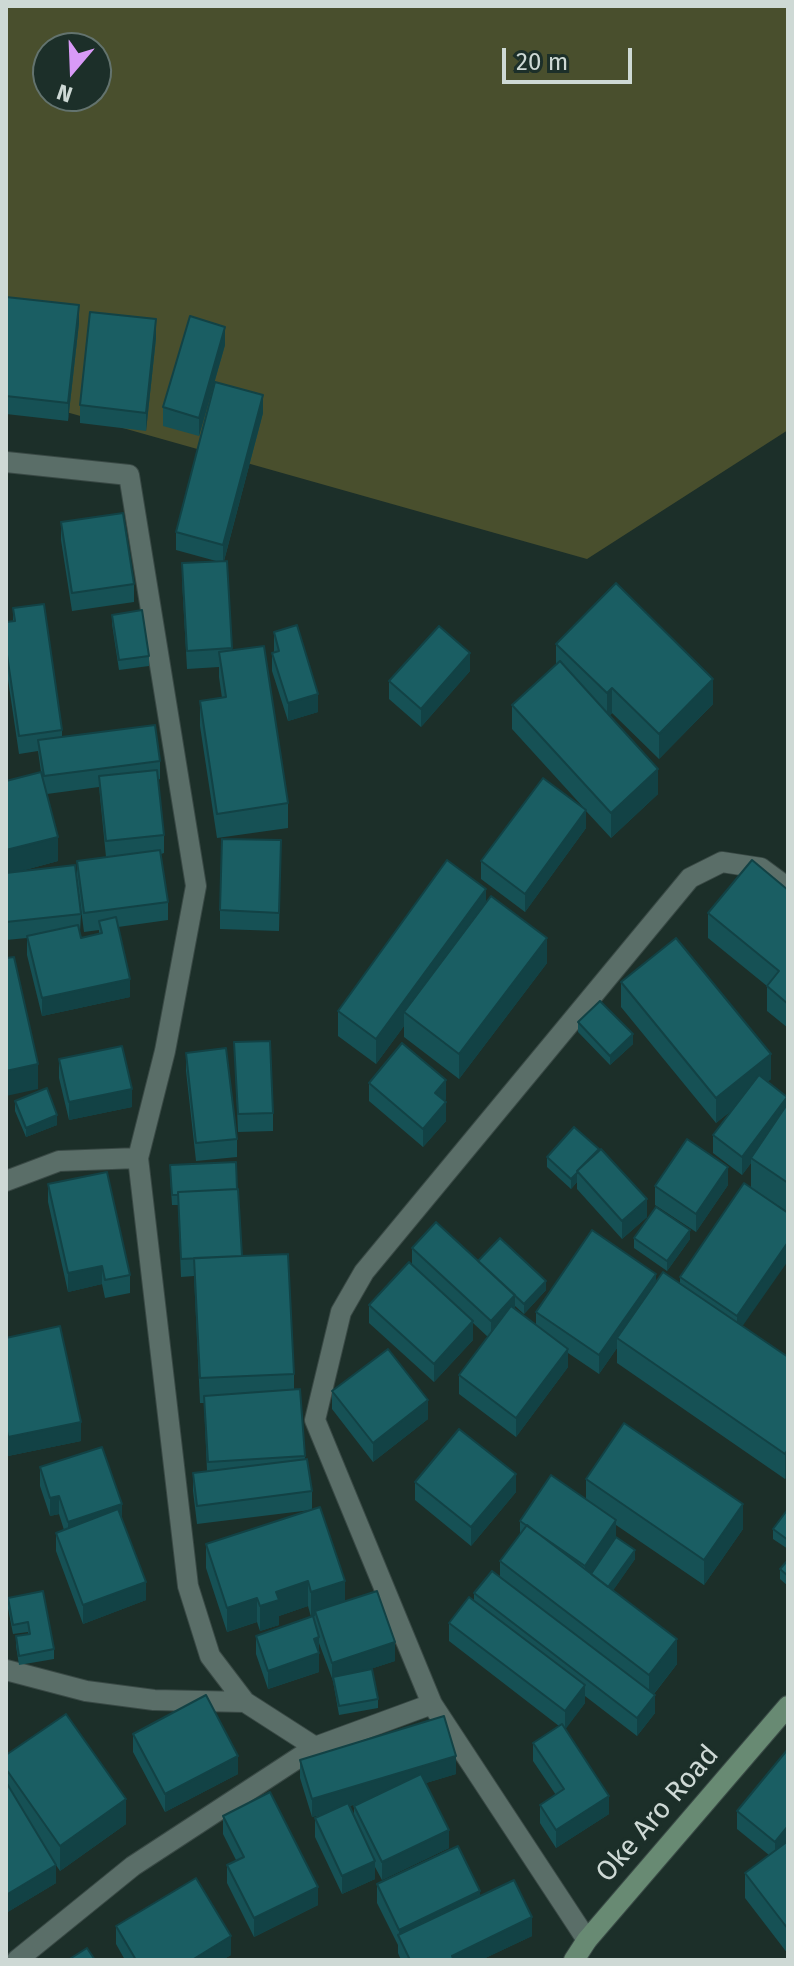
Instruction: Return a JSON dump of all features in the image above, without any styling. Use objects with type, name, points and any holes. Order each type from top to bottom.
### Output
[{"type":"main road","name":"Oke Aro Road","points":[[574,1960],[587,1940],[788,1706]]},
{"type":"street","points":[[6,462],[129,475],[196,886],[165,1051],[138,1158],[188,1586],[210,1656],[245,1702],[315,1747]]},
{"type":"street","points":[[587,1940],[432,1704],[315,1420],[341,1312],[364,1272],[690,878],[722,862],[761,868],[788,888]]},
{"type":"street","points":[[6,1181],[59,1161],[138,1158]]},
{"type":"street","points":[[6,1670],[100,1693],[154,1700],[245,1702]]},
{"type":"street","points":[[17,1960],[133,1866],[315,1747],[432,1704]]},
{"type":"green space","points":[[6,6],[788,6],[788,430],[587,559],[6,395]]},
{"type":"building","points":[[6,297],[79,305],[68,403],[6,396]]},
{"type":"building","points":[[90,312],[156,319],[146,413],[80,405]]},
{"type":"building","points":[[190,316],[225,327],[199,418],[163,407]]},
{"type":"building","points":[[215,382],[263,395],[223,545],[176,532]]},
{"type":"building","points":[[123,513],[134,584],[72,593],[61,522]]},
{"type":"building","points":[[227,561],[232,648],[187,651],[182,563]]},
{"type":"building","points":[[616,583],[713,679],[659,734],[612,688],[607,693],[556,644]]},
{"type":"building","points":[[44,604],[62,730],[19,736],[6,648],[6,622],[15,621],[13,608]]},
{"type":"building","points":[[142,610],[149,656],[119,660],[112,615]]},
{"type":"building","points":[[297,625],[318,694],[288,703],[272,653],[279,651],[274,632]]},
{"type":"building","points":[[439,626],[470,653],[421,709],[389,681]]},
{"type":"building","points":[[264,646],[288,803],[217,814],[200,701],[226,697],[219,652]]},
{"type":"building","points":[[560,661],[658,769],[611,813],[512,705]]},
{"type":"building","points":[[155,725],[160,761],[44,776],[38,740]]},
{"type":"building","points":[[157,770],[164,835],[106,841],[99,776]]},
{"type":"building","points":[[41,772],[58,837],[6,850],[6,781]]},
{"type":"building","points":[[543,778],[586,810],[525,894],[481,861]]},
{"type":"building","points":[[222,839],[281,840],[279,913],[220,910]]},
{"type":"building","points":[[160,850],[168,902],[84,913],[77,861]]},
{"type":"building","points":[[447,860],[486,889],[376,1039],[338,1011]]},
{"type":"building","points":[[752,860],[788,890],[788,1004],[767,986],[779,971],[708,913]]},
{"type":"building","points":[[75,865],[81,914],[6,922],[6,873]]},
{"type":"building","points":[[491,896],[547,938],[459,1054],[404,1012]]},
{"type":"building","points":[[116,917],[130,979],[42,998],[27,936],[78,925],[81,938],[102,933],[99,921]]},
{"type":"building","points":[[676,938],[771,1054],[716,1098],[621,982]]},
{"type":"building","points":[[14,957],[38,1064],[6,1071],[6,958]]},
{"type":"building","points":[[600,1001],[633,1034],[610,1056],[578,1022]]},
{"type":"building","points":[[270,1041],[273,1113],[238,1114],[234,1042]]},
{"type":"building","points":[[402,1043],[446,1080],[435,1093],[446,1102],[423,1129],[369,1083]]},
{"type":"building","points":[[122,1046],[132,1089],[69,1102],[59,1059]]},
{"type":"building","points":[[226,1048],[237,1139],[196,1143],[186,1053]]},
{"type":"building","points":[[759,1075],[787,1097],[742,1157],[713,1135]]},
{"type":"building","points":[[47,1088],[57,1115],[26,1128],[15,1101]]},
{"type":"building","points":[[788,1103],[788,1183],[751,1158]]},
{"type":"building","points":[[574,1127],[599,1149],[571,1179],[547,1157]]},
{"type":"building","points":[[687,1139],[728,1167],[696,1214],[655,1186]]},
{"type":"building","points":[[601,1149],[647,1199],[622,1221],[577,1171]]},
{"type":"building","points":[[236,1162],[237,1189],[178,1192],[178,1195],[172,1195],[170,1165]]},
{"type":"building","points":[[107,1172],[130,1275],[105,1280],[102,1266],[68,1273],[48,1184]]},
{"type":"building","points":[[744,1183],[788,1213],[788,1242],[737,1316],[680,1277]]},
{"type":"building","points":[[238,1189],[242,1256],[181,1259],[178,1192]]},
{"type":"building","points":[[656,1207],[690,1230],[667,1261],[634,1238]]},
{"type":"building","points":[[436,1222],[515,1295],[491,1321],[412,1248]]},
{"type":"building","points":[[592,1230],[656,1274],[599,1355],[536,1312]]},
{"type":"building","points":[[500,1238],[546,1281],[524,1304],[478,1261]]},
{"type":"building","points":[[288,1254],[294,1374],[200,1378],[194,1258]]},
{"type":"building","points":[[409,1262],[473,1321],[434,1364],[369,1305]]},
{"type":"building","points":[[663,1272],[788,1357],[788,1449],[785,1454],[617,1338]]},
{"type":"building","points":[[511,1306],[568,1349],[516,1418],[459,1375]]},
{"type":"building","points":[[60,1326],[81,1422],[8,1437],[6,1338]]},
{"type":"building","points":[[388,1349],[428,1400],[373,1443],[332,1391]]},
{"type":"building","points":[[300,1389],[305,1456],[208,1462],[204,1396]]},
{"type":"building","points":[[624,1423],[743,1504],[704,1560],[586,1479]]},
{"type":"building","points":[[459,1429],[516,1474],[471,1527],[415,1482]]},
{"type":"building","points":[[102,1447],[122,1504],[68,1522],[59,1496],[50,1498],[40,1467]]},
{"type":"building","points":[[307,1459],[312,1491],[197,1506],[193,1473]]},
{"type":"building","points":[[551,1475],[616,1520],[585,1566],[520,1521]]},
{"type":"building","points":[[320,1507],[345,1581],[311,1592],[308,1581],[276,1592],[279,1600],[260,1606],[257,1598],[227,1608],[206,1544]]},
{"type":"building","points":[[118,1509],[146,1582],[83,1605],[56,1533]]},
{"type":"building","points":[[788,1509],[788,1540],[773,1529]]},
{"type":"building","points":[[527,1525],[677,1639],[649,1675],[500,1561]]},
{"type":"building","points":[[616,1537],[635,1550],[608,1587],[591,1574]]},
{"type":"building","points":[[788,1560],[788,1576],[780,1569]]},
{"type":"building","points":[[492,1571],[655,1695],[637,1718],[474,1593]]},
{"type":"building","points":[[43,1591],[54,1649],[19,1656],[16,1636],[30,1634],[28,1622],[13,1625],[8,1598]]},
{"type":"building","points":[[377,1591],[395,1642],[332,1663],[315,1611]]},
{"type":"building","points":[[469,1597],[585,1685],[565,1711],[449,1623]]},
{"type":"building","points":[[313,1616],[319,1637],[314,1639],[319,1653],[268,1671],[256,1636]]},
{"type":"building","points":[[372,1669],[378,1699],[339,1706],[333,1677]]},
{"type":"building","points":[[206,1695],[238,1756],[165,1794],[133,1734]]},
{"type":"building","points":[[66,1714],[126,1799],[60,1846],[6,1769],[6,1755]]},
{"type":"building","points":[[444,1716],[456,1756],[312,1799],[300,1760]]},
{"type":"building","points":[[562,1724],[609,1796],[556,1830],[540,1805],[564,1789],[533,1743]]},
{"type":"building","points":[[788,1749],[788,1826],[775,1842],[737,1811]]},
{"type":"building","points":[[421,1774],[449,1830],[382,1862],[354,1806]]},
{"type":"building","points":[[6,1782],[56,1865],[6,1895]]},
{"type":"building","points":[[270,1792],[318,1887],[254,1918],[227,1865],[244,1857],[223,1816]]},
{"type":"building","points":[[348,1803],[375,1861],[342,1876],[315,1818]]},
{"type":"building","points":[[788,1841],[788,1929],[745,1873]]},
{"type":"building","points":[[458,1846],[480,1891],[399,1930],[377,1884]]},
{"type":"building","points":[[196,1878],[231,1936],[192,1960],[136,1960],[116,1926]]},
{"type":"building","points":[[514,1880],[532,1917],[452,1956],[454,1960],[410,1960],[398,1935]]},
{"type":"building","points":[[87,1948],[95,1960],[68,1960]]}]
